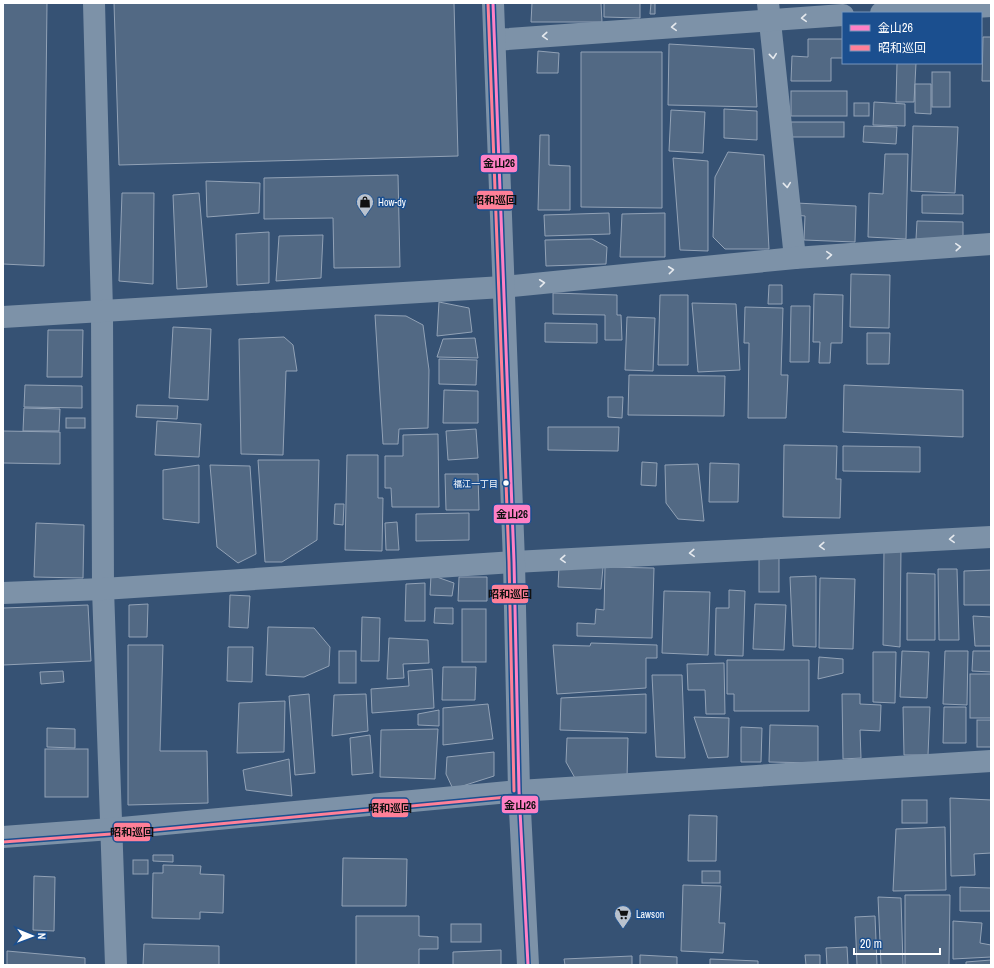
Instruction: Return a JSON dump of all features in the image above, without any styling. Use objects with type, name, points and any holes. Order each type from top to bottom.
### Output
[{"type":"street","points":[[94,3],[102,311],[103,589],[116,965]]},
{"type":"street","points":[[493,3],[514,562],[519,791],[528,965]]},
{"type":"street","points":[[897,12],[991,6]]},
{"type":"street","points":[[494,40],[769,12],[842,16]]},
{"type":"street","points":[[769,12],[794,258]]},
{"type":"street","points":[[3,317],[503,287],[794,258],[991,244]]},
{"type":"street","points":[[3,594],[103,589],[514,562],[991,537]]},
{"type":"street","points":[[3,837],[111,830],[519,791],[991,761]]},
{"type":"building","points":[[3,3],[47,3],[44,266],[3,264]]},
{"type":"building","points":[[114,3],[454,3],[458,156],[119,165]]},
{"type":"building","points":[[532,3],[601,3],[602,22],[531,22]]},
{"type":"building","points":[[604,3],[640,3],[640,18],[604,17]]},
{"type":"building","points":[[651,3],[655,3],[655,14],[650,14]]},
{"type":"building","points":[[983,37],[991,37],[991,81],[982,81]]},
{"type":"building","points":[[808,39],[842,39],[842,58],[831,58],[831,81],[791,81],[792,56],[808,57]]},
{"type":"building","points":[[669,44],[754,49],[757,107],[668,105]]},
{"type":"building","points":[[538,51],[559,53],[558,73],[537,73]]},
{"type":"building","points":[[581,52],[662,52],[662,208],[581,207]]},
{"type":"building","points":[[897,64],[916,64],[914,102],[896,102]]},
{"type":"building","points":[[932,72],[950,72],[950,107],[932,107]]},
{"type":"building","points":[[915,84],[931,84],[931,114],[915,113]]},
{"type":"building","points":[[791,91],[847,91],[847,116],[791,116]]},
{"type":"building","points":[[874,102],[905,104],[905,126],[873,125]]},
{"type":"building","points":[[854,103],[869,103],[869,116],[854,116]]},
{"type":"building","points":[[724,109],[757,111],[757,140],[724,138]]},
{"type":"building","points":[[671,110],[705,112],[703,153],[669,151]]},
{"type":"building","points":[[791,122],[844,122],[844,137],[791,137]]},
{"type":"building","points":[[864,126],[897,127],[896,144],[863,142]]},
{"type":"building","points":[[913,126],[958,127],[955,193],[911,191]]},
{"type":"building","points":[[540,135],[549,135],[549,165],[570,166],[570,210],[538,210]]},
{"type":"building","points":[[728,152],[764,155],[769,249],[725,249],[713,237],[715,177]]},
{"type":"building","points":[[885,154],[908,154],[906,239],[868,237],[869,193],[883,194]]},
{"type":"building","points":[[673,158],[708,161],[708,251],[680,250]]},
{"type":"building","points":[[398,175],[400,267],[334,268],[333,218],[264,219],[264,178]]},
{"type":"building","points":[[206,181],[260,183],[259,213],[207,217]]},
{"type":"building","points":[[122,193],[154,193],[153,284],[119,281]]},
{"type":"building","points":[[199,193],[207,287],[177,289],[173,195]]},
{"type":"building","points":[[922,195],[963,195],[963,214],[922,213]]},
{"type":"building","points":[[796,203],[856,206],[855,242],[804,240],[805,216],[795,215]]},
{"type":"building","points":[[609,213],[610,234],[545,236],[544,215]]},
{"type":"building","points":[[665,213],[665,257],[620,257],[622,214]]},
{"type":"building","points":[[917,221],[963,222],[963,241],[916,239]]},
{"type":"building","points":[[269,232],[269,283],[237,285],[236,234]]},
{"type":"building","points":[[323,235],[321,278],[276,281],[279,236]]},
{"type":"building","points":[[592,239],[607,247],[606,264],[546,266],[545,240]]},
{"type":"building","points":[[851,274],[890,275],[889,328],[850,327]]},
{"type":"building","points":[[769,285],[782,285],[782,304],[768,304]]},
{"type":"building","points":[[553,293],[617,295],[617,315],[621,315],[622,340],[605,340],[605,315],[553,314]]},
{"type":"building","points":[[814,294],[843,295],[842,343],[831,343],[830,363],[819,363],[820,342],[813,342]]},
{"type":"building","points":[[660,295],[688,295],[688,365],[658,365]]},
{"type":"building","points":[[439,302],[469,308],[472,332],[437,336]]},
{"type":"building","points":[[692,303],[736,304],[740,370],[698,372]]},
{"type":"building","points":[[791,306],[810,306],[809,362],[790,362]]},
{"type":"building","points":[[745,307],[783,308],[781,375],[788,375],[786,418],[748,418],[749,343],[744,343]]},
{"type":"building","points":[[375,315],[406,316],[423,325],[429,370],[428,428],[399,429],[398,444],[383,444]]},
{"type":"building","points":[[627,317],[655,318],[653,371],[625,370]]},
{"type":"building","points":[[545,323],[597,324],[597,343],[545,342]]},
{"type":"building","points":[[173,327],[211,329],[208,400],[169,398]]},
{"type":"building","points":[[48,330],[83,330],[82,377],[47,377]]},
{"type":"building","points":[[867,333],[890,333],[889,364],[867,364]]},
{"type":"building","points":[[284,337],[293,345],[297,371],[286,371],[283,455],[241,454],[239,339]]},
{"type":"building","points":[[475,338],[478,358],[437,357],[443,339]]},
{"type":"building","points":[[439,359],[477,360],[476,385],[439,384]]},
{"type":"building","points":[[629,375],[725,376],[724,416],[628,415]]},
{"type":"building","points":[[25,385],[82,386],[82,408],[24,407]]},
{"type":"building","points":[[844,385],[963,390],[963,437],[843,432]]},
{"type":"building","points":[[444,390],[478,391],[478,423],[443,423]]},
{"type":"building","points":[[608,397],[623,397],[622,418],[608,417]]},
{"type":"building","points":[[137,405],[178,406],[177,419],[136,417]]},
{"type":"building","points":[[24,408],[60,409],[59,431],[23,431]]},
{"type":"building","points":[[66,418],[85,418],[85,428],[66,428]]},
{"type":"building","points":[[157,421],[201,424],[199,457],[155,455]]},
{"type":"building","points":[[548,427],[619,427],[618,451],[548,450]]},
{"type":"building","points":[[476,429],[478,458],[448,460],[446,431]]},
{"type":"building","points":[[3,431],[60,432],[60,464],[3,463]]},
{"type":"building","points":[[438,434],[439,507],[392,507],[391,488],[385,488],[385,456],[403,456],[403,435]]},
{"type":"building","points":[[784,445],[837,446],[836,479],[841,479],[840,518],[783,517]]},
{"type":"building","points":[[843,446],[920,447],[920,472],[843,471]]},
{"type":"building","points":[[347,455],[378,455],[378,498],[383,498],[382,551],[345,550]]},
{"type":"building","points":[[258,460],[319,460],[317,540],[282,562],[265,562]]},
{"type":"building","points":[[642,462],[657,463],[656,486],[641,485]]},
{"type":"building","points":[[710,463],[739,464],[738,502],[709,502]]},
{"type":"building","points":[[698,464],[704,521],[678,519],[666,503],[665,465]]},
{"type":"building","points":[[199,465],[199,523],[163,519],[163,470]]},
{"type":"building","points":[[210,465],[250,466],[256,554],[238,563],[217,547]]},
{"type":"building","points":[[445,474],[478,474],[479,510],[446,510]]},
{"type":"building","points":[[335,504],[344,504],[343,525],[334,524]]},
{"type":"building","points":[[469,513],[469,540],[416,541],[416,514]]},
{"type":"building","points":[[397,522],[399,550],[386,550],[385,523]]},
{"type":"building","points":[[36,523],[84,525],[83,578],[34,577]]},
{"type":"building","points":[[884,547],[901,547],[900,647],[883,645]]},
{"type":"building","points":[[759,556],[779,556],[779,592],[759,592]]},
{"type":"building","points":[[559,566],[603,567],[601,589],[558,587]]},
{"type":"building","points":[[605,567],[654,568],[652,638],[577,636],[577,623],[595,624],[596,609],[604,610]]},
{"type":"building","points":[[938,569],[957,569],[959,640],[939,640]]},
{"type":"building","points":[[991,570],[991,605],[964,605],[964,571]]},
{"type":"building","points":[[907,573],[935,574],[935,640],[907,640]]},
{"type":"building","points":[[431,575],[454,583],[452,596],[430,595]]},
{"type":"building","points":[[816,576],[816,647],[793,646],[790,577]]},
{"type":"building","points":[[459,577],[487,577],[487,601],[458,601]]},
{"type":"building","points":[[820,578],[855,579],[853,649],[819,648]]},
{"type":"building","points":[[425,583],[425,621],[405,621],[406,584]]},
{"type":"building","points":[[729,590],[745,591],[743,656],[715,655],[716,608],[729,608]]},
{"type":"building","points":[[664,591],[710,592],[708,655],[662,653]]},
{"type":"building","points":[[230,595],[250,596],[248,628],[229,627]]},
{"type":"building","points":[[148,604],[147,637],[129,637],[129,605]]},
{"type":"building","points":[[755,604],[786,605],[784,650],[753,649]]},
{"type":"building","points":[[88,605],[91,661],[3,665],[3,608]]},
{"type":"building","points":[[435,608],[453,608],[453,624],[434,623]]},
{"type":"building","points":[[462,609],[486,609],[486,662],[462,662]]},
{"type":"building","points":[[973,616],[991,617],[991,646],[975,646]]},
{"type":"building","points":[[362,617],[380,618],[379,661],[361,661]]},
{"type":"building","points":[[268,627],[314,628],[330,647],[329,666],[304,677],[266,675]]},
{"type":"building","points":[[389,638],[428,640],[429,663],[403,664],[404,678],[387,679]]},
{"type":"building","points":[[591,643],[657,645],[657,658],[646,658],[646,688],[557,694],[553,645],[590,646]]},
{"type":"building","points":[[128,645],[163,645],[160,751],[207,751],[208,803],[128,805]]},
{"type":"building","points":[[228,647],[253,647],[252,682],[227,681]]},
{"type":"building","points":[[339,651],[356,651],[356,683],[339,683]]},
{"type":"building","points":[[902,651],[929,652],[927,698],[900,697]]},
{"type":"building","points":[[945,651],[968,651],[967,705],[943,704]]},
{"type":"building","points":[[973,651],[991,651],[991,672],[972,671]]},
{"type":"building","points":[[873,652],[896,652],[895,703],[873,702]]},
{"type":"building","points":[[819,657],[843,659],[843,673],[818,679]]},
{"type":"building","points":[[727,660],[809,660],[809,711],[734,711],[734,694],[727,694]]},
{"type":"building","points":[[724,663],[725,714],[706,714],[705,690],[688,690],[687,664]]},
{"type":"building","points":[[443,667],[476,667],[475,700],[442,700]]},
{"type":"building","points":[[432,669],[434,708],[372,713],[371,689],[409,686],[408,671]]},
{"type":"building","points":[[63,671],[64,682],[41,684],[40,672]]},
{"type":"building","points":[[970,674],[991,674],[991,718],[970,718]]},
{"type":"building","points":[[652,675],[682,675],[685,758],[656,757]]},
{"type":"building","points":[[309,694],[315,773],[295,775],[289,696]]},
{"type":"building","points":[[366,694],[368,731],[332,736],[334,695]]},
{"type":"building","points":[[646,694],[646,733],[560,730],[561,698]]},
{"type":"building","points":[[842,694],[860,694],[860,704],[881,705],[880,731],[860,730],[861,758],[843,759]]},
{"type":"building","points":[[285,701],[284,752],[237,753],[239,703]]},
{"type":"building","points":[[488,704],[493,739],[443,745],[443,708]]},
{"type":"building","points":[[903,707],[930,707],[928,755],[904,755]]},
{"type":"building","points":[[944,707],[966,707],[966,743],[943,743]]},
{"type":"building","points":[[439,710],[439,726],[418,725],[418,714]]},
{"type":"building","points":[[694,717],[729,718],[728,757],[708,758]]},
{"type":"building","points":[[977,720],[991,720],[991,747],[977,747]]},
{"type":"building","points":[[770,725],[818,726],[818,763],[769,762]]},
{"type":"building","points":[[741,727],[762,728],[761,762],[741,762]]},
{"type":"building","points":[[47,728],[75,729],[75,748],[47,747]]},
{"type":"building","points":[[438,729],[435,779],[380,777],[381,730]]},
{"type":"building","points":[[370,735],[373,773],[352,775],[350,738]]},
{"type":"building","points":[[567,738],[628,738],[627,779],[575,778],[566,762]]},
{"type":"building","points":[[45,749],[88,749],[88,797],[45,797]]},
{"type":"building","points":[[494,752],[494,776],[453,789],[446,774],[447,757]]},
{"type":"building","points":[[289,759],[292,796],[246,790],[243,770]]},
{"type":"building","points":[[950,798],[991,800],[991,853],[974,854],[975,875],[951,876]]},
{"type":"building","points":[[902,800],[927,800],[927,823],[902,823]]},
{"type":"building","points":[[689,815],[717,816],[716,861],[688,861]]},
{"type":"building","points":[[945,827],[946,890],[893,891],[896,829]]},
{"type":"building","points":[[153,855],[173,855],[173,862],[153,861]]},
{"type":"building","points":[[343,858],[407,859],[406,906],[342,906]]},
{"type":"building","points":[[133,860],[148,860],[148,874],[133,874]]},
{"type":"building","points":[[163,865],[201,866],[200,874],[224,875],[223,913],[200,912],[200,919],[152,918],[153,873],[163,873]]},
{"type":"building","points":[[702,871],[720,871],[720,883],[702,883]]},
{"type":"building","points":[[34,876],[55,877],[54,931],[33,930]]},
{"type":"building","points":[[683,885],[721,886],[719,923],[725,923],[723,953],[681,951]]},
{"type":"building","points":[[960,887],[991,888],[991,911],[960,911]]},
{"type":"building","points":[[905,895],[950,895],[949,965],[905,965]]},
{"type":"building","points":[[878,897],[901,898],[903,965],[881,965]]},
{"type":"building","points":[[356,916],[419,916],[419,936],[438,937],[438,949],[419,949],[419,965],[356,965]]},
{"type":"building","points":[[875,916],[877,965],[857,965],[855,917]]},
{"type":"building","points":[[953,921],[982,923],[980,943],[991,945],[991,957],[953,959]]},
{"type":"building","points":[[451,924],[481,924],[481,942],[451,942]]},
{"type":"building","points":[[144,944],[219,946],[219,965],[143,965]]},
{"type":"building","points":[[847,947],[848,965],[827,965],[826,948]]},
{"type":"building","points":[[501,950],[501,965],[453,965],[453,952]]},
{"type":"building","points":[[7,951],[85,958],[85,965],[7,965]]},
{"type":"building","points":[[640,955],[677,957],[677,965],[640,965]]},
{"type":"building","points":[[805,955],[820,955],[820,965],[806,965]]},
{"type":"building","points":[[632,956],[632,965],[565,965],[564,959]]},
{"type":"building","points":[[710,959],[758,961],[758,965],[710,965]]},
{"type":"building","points":[[991,960],[991,965],[966,965],[966,962]]},
{"type":"transit line","name":"昭和巡回","points":[[488,3],[509,562],[514,791]]},
{"type":"transit line","name":"金山26","points":[[493,3],[514,562],[519,791],[528,965]]},
{"type":"transit line","name":"昭和巡回","points":[[3,842],[111,834],[519,796]]},
{"type":"place","name":"How-dy","points":[[365,217]]},
{"type":"place","name":"福江一丁目","points":[[506,483]]},
{"type":"place","name":"Lawson","points":[[623,929]]}]
